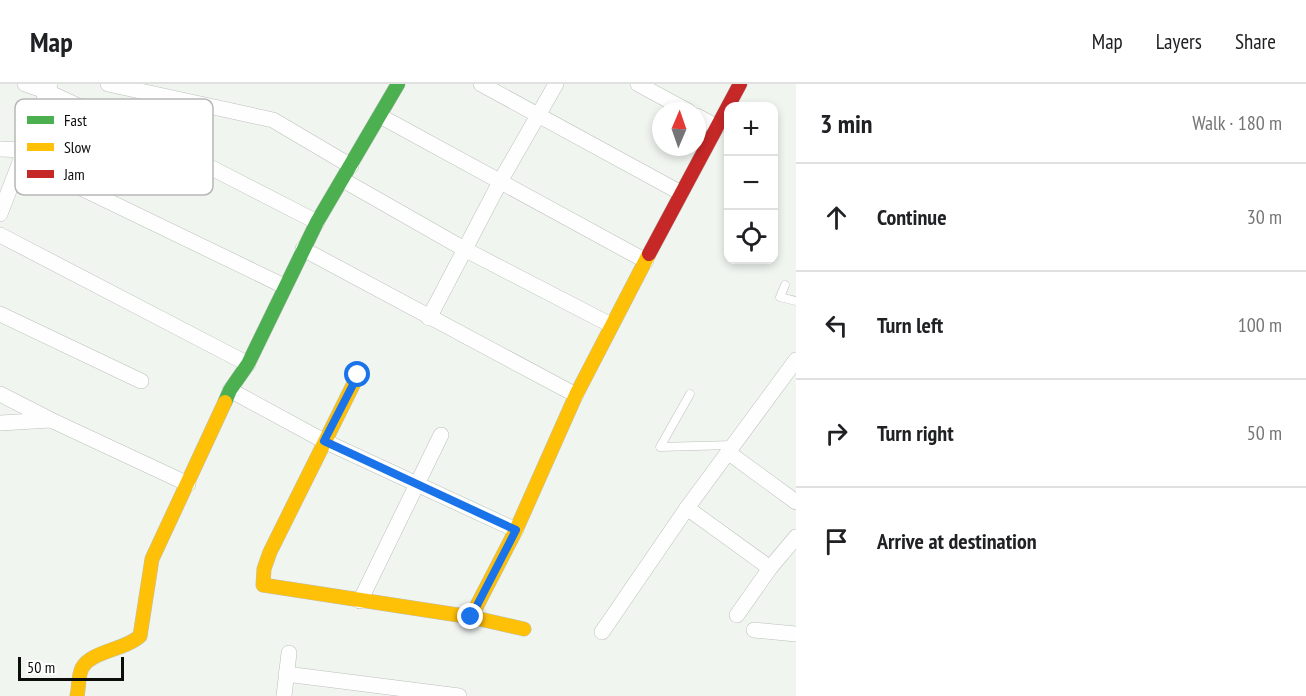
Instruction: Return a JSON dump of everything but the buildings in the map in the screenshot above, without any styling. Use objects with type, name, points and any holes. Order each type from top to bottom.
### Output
[{"type":"street","points":[[25,84],[49,88],[71,99]]},
{"type":"street","points":[[108,84],[177,99]]},
{"type":"street","points":[[77,696],[81,669],[86,662],[93,657],[127,647],[140,636],[152,559],[230,390],[248,364],[317,222],[398,84]]},
{"type":"street","points":[[481,84],[681,193]]},
{"type":"street","points":[[429,318],[501,180],[556,84]]},
{"type":"street","points":[[638,84],[671,102]]},
{"type":"street","points":[[471,617],[516,530],[576,395],[611,325],[740,84]]},
{"type":"street","points":[[213,107],[273,120],[351,166]]},
{"type":"street","points":[[380,116],[646,261]]},
{"type":"street","points":[[706,121],[717,127]]},
{"type":"street","points":[[0,148],[15,153]]},
{"type":"street","points":[[213,170],[317,222]]},
{"type":"street","points":[[0,214],[15,174]]},
{"type":"street","points":[[343,180],[466,250],[611,325]]},
{"type":"street","points":[[102,195],[284,286]]},
{"type":"street","points":[[0,235],[248,364]]},
{"type":"street","points":[[303,249],[576,395]]},
{"type":"street","points":[[0,314],[141,381]]},
{"type":"street","points":[[602,632],[687,508],[796,360]]},
{"type":"street","points":[[358,375],[270,552],[264,569],[263,585],[471,617],[524,629]]},
{"type":"street","points":[[230,390],[324,441],[516,530]]},
{"type":"street","points":[[0,394],[188,484]]},
{"type":"street","points":[[0,423],[51,420]]},
{"type":"street","points":[[360,601],[441,435]]},
{"type":"street","points":[[731,449],[796,502]]},
{"type":"street","points":[[687,508],[770,568]]},
{"type":"street","points":[[738,615],[770,568],[796,537]]},
{"type":"street","points":[[754,630],[796,634]]},
{"type":"street","points":[[284,696],[288,653]]},
{"type":"street","points":[[286,674],[459,696]]},
{"type":"lane","points":[[785,285],[780,297],[796,301]]},
{"type":"lane","points":[[690,394],[660,447],[731,449]]},
{"type":"traffic: fast","points":[[225,402],[230,390],[248,364],[317,222],[398,84]]},
{"type":"traffic: slow","points":[[471,617],[516,530],[576,395],[649,254]]},
{"type":"traffic: slow","points":[[358,375],[270,552],[264,569],[263,585],[471,617],[524,629]]},
{"type":"traffic: slow","points":[[77,696],[79,678],[86,662],[100,654],[126,645],[140,636],[152,559],[225,402]]},
{"type":"traffic: jam","points":[[649,254],[740,84]]},
{"type":"route","points":[[358,375],[324,441],[516,530],[471,617]]}]
